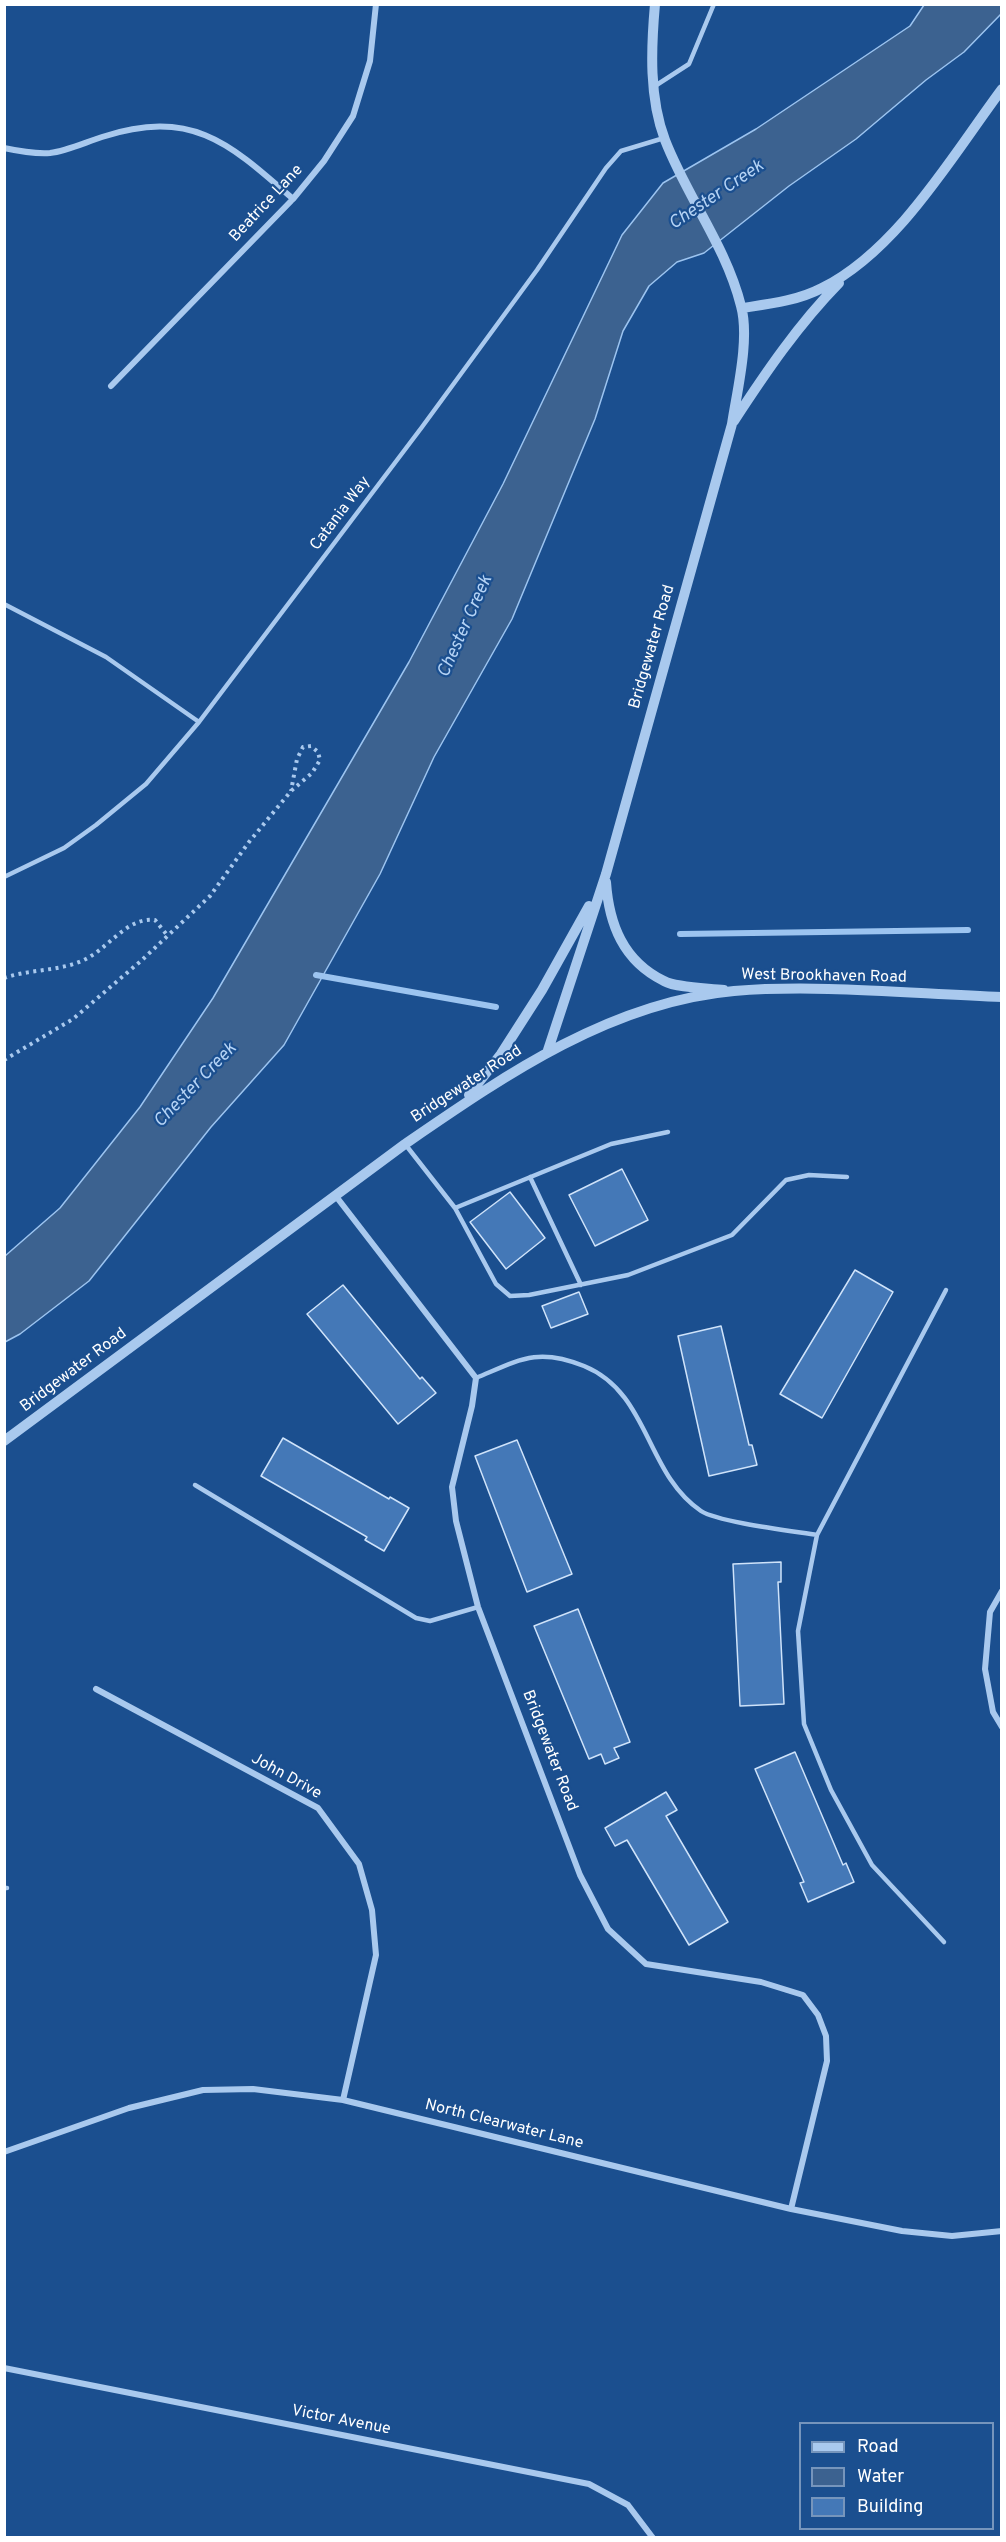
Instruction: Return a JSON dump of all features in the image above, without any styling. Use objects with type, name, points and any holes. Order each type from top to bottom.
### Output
[{"type":"street","name":"Beatrice Lane","points":[[111,386],[293,199],[324,161],[353,116],[370,61],[376,4]]},
{"type":"street","name":"Bridgewater Road","points":[[4,1441],[405,1144],[461,1104],[548,1050],[606,874],[732,424],[743,353],[742,308],[722,252],[664,138],[653,87],[656,4]]},
{"type":"street","points":[[732,424],[773,361],[806,318],[930,191],[1002,89]]},
{"type":"street","points":[[4,148],[50,153],[131,128],[178,127],[214,137],[245,157],[293,199]]},
{"type":"street","points":[[742,308],[795,299],[821,289],[849,273]]},
{"type":"street","points":[[606,874],[608,905],[619,940],[644,968],[665,982],[733,991]]},
{"type":"street","points":[[461,1104],[501,1054],[537,999],[578,929],[606,874]]},
{"type":"street","name":"West Brookhaven Road","points":[[548,1050],[630,1016],[670,1003],[733,991],[798,989],[1002,997]]},
{"type":"street","points":[[335,1196],[476,1378]]},
{"type":"street","name":"Bridgewater Road","points":[[476,1378],[472,1406],[452,1487],[456,1521],[478,1607],[580,1875],[608,1929],[646,1964],[760,1982],[803,1995],[818,2015],[826,2036],[827,2061],[791,2209]]},
{"type":"street","points":[[1002,1591],[990,1612],[985,1669],[993,1712],[1002,1727]]},
{"type":"street","name":"John Drive","points":[[96,1689],[318,1808],[359,1864],[372,1910],[376,1955],[344,2100]]},
{"type":"street","name":"North Clearwater Lane","points":[[4,2152],[129,2108],[203,2090],[253,2090],[344,2100],[791,2209],[902,2231],[952,2236],[1002,2231]]},
{"type":"street","name":"Victor Avenue","points":[[4,2368],[589,2484],[628,2505],[653,2538]]},
{"type":"lane","points":[[653,87],[689,64],[714,4]]},
{"type":"lane","name":"Catania Way","points":[[4,878],[64,848],[146,784],[199,722],[524,288],[606,168],[621,151],[664,138]]},
{"type":"lane","points":[[4,604],[106,657],[199,722]]},
{"type":"lane","points":[[455,1208],[611,1144],[668,1132]]},
{"type":"lane","points":[[405,1144],[455,1208],[496,1284],[510,1296],[530,1295],[628,1275],[732,1235],[786,1180],[809,1175],[847,1177]]},
{"type":"lane","points":[[530,1177],[581,1285]]},
{"type":"lane","points":[[944,1942],[872,1865],[831,1790],[804,1724],[798,1631],[817,1535],[946,1290]]},
{"type":"lane","points":[[476,1378],[534,1356],[556,1356],[600,1372],[618,1388],[635,1412],[670,1479],[683,1497],[703,1512],[817,1535]]},
{"type":"lane","points":[[195,1485],[416,1618],[430,1620],[478,1607]]},
{"type":"path","points":[[4,1060],[73,1018],[142,960],[210,896],[291,791],[312,773],[320,760],[318,752],[311,746],[303,747],[297,759],[291,791]]},
{"type":"path","points":[[4,978],[23,971],[72,965],[91,956],[123,931],[146,919],[155,920],[167,935]]},
{"type":"water","name":"Chester Creek","points":[[924,5],[1001,5],[1001,14],[964,52],[926,80],[856,139],[789,186],[704,253],[677,262],[649,286],[623,331],[595,419],[512,619],[434,757],[380,874],[284,1045],[211,1127],[89,1281],[20,1334],[5,1342],[5,1256],[60,1208],[140,1107],[213,998],[409,662],[503,484],[622,235],[663,183],[756,129],[910,26]]},
{"type":"building","points":[[622,1169],[648,1220],[595,1246],[569,1195]]},
{"type":"building","points":[[510,1192],[545,1238],[506,1269],[470,1222]]},
{"type":"building","points":[[855,1270],[893,1292],[822,1418],[780,1394]]},
{"type":"building","points":[[343,1285],[420,1379],[422,1377],[436,1393],[398,1424],[307,1314]]},
{"type":"building","points":[[579,1292],[588,1314],[551,1328],[542,1306]]},
{"type":"building","points":[[721,1326],[749,1445],[752,1445],[757,1465],[709,1476],[678,1336]]},
{"type":"building","points":[[283,1438],[389,1499],[390,1497],[409,1508],[384,1551],[365,1540],[367,1537],[261,1476]]},
{"type":"building","points":[[517,1440],[572,1574],[527,1592],[475,1456]]},
{"type":"building","points":[[781,1562],[781,1582],[778,1582],[784,1704],[740,1706],[733,1564]]},
{"type":"building","points":[[578,1609],[630,1742],[614,1748],[619,1758],[605,1764],[601,1754],[589,1759],[534,1626]]},
{"type":"building","points":[[795,1752],[843,1865],[846,1863],[854,1882],[808,1902],[800,1883],[804,1882],[755,1769]]},
{"type":"building","points":[[666,1792],[677,1810],[666,1816],[728,1922],[689,1945],[627,1840],[615,1846],[605,1828]]},
{"type":"waterway","points":[[680,934],[968,930]]},
{"type":"waterway","points":[[316,975],[496,1007]]}]
